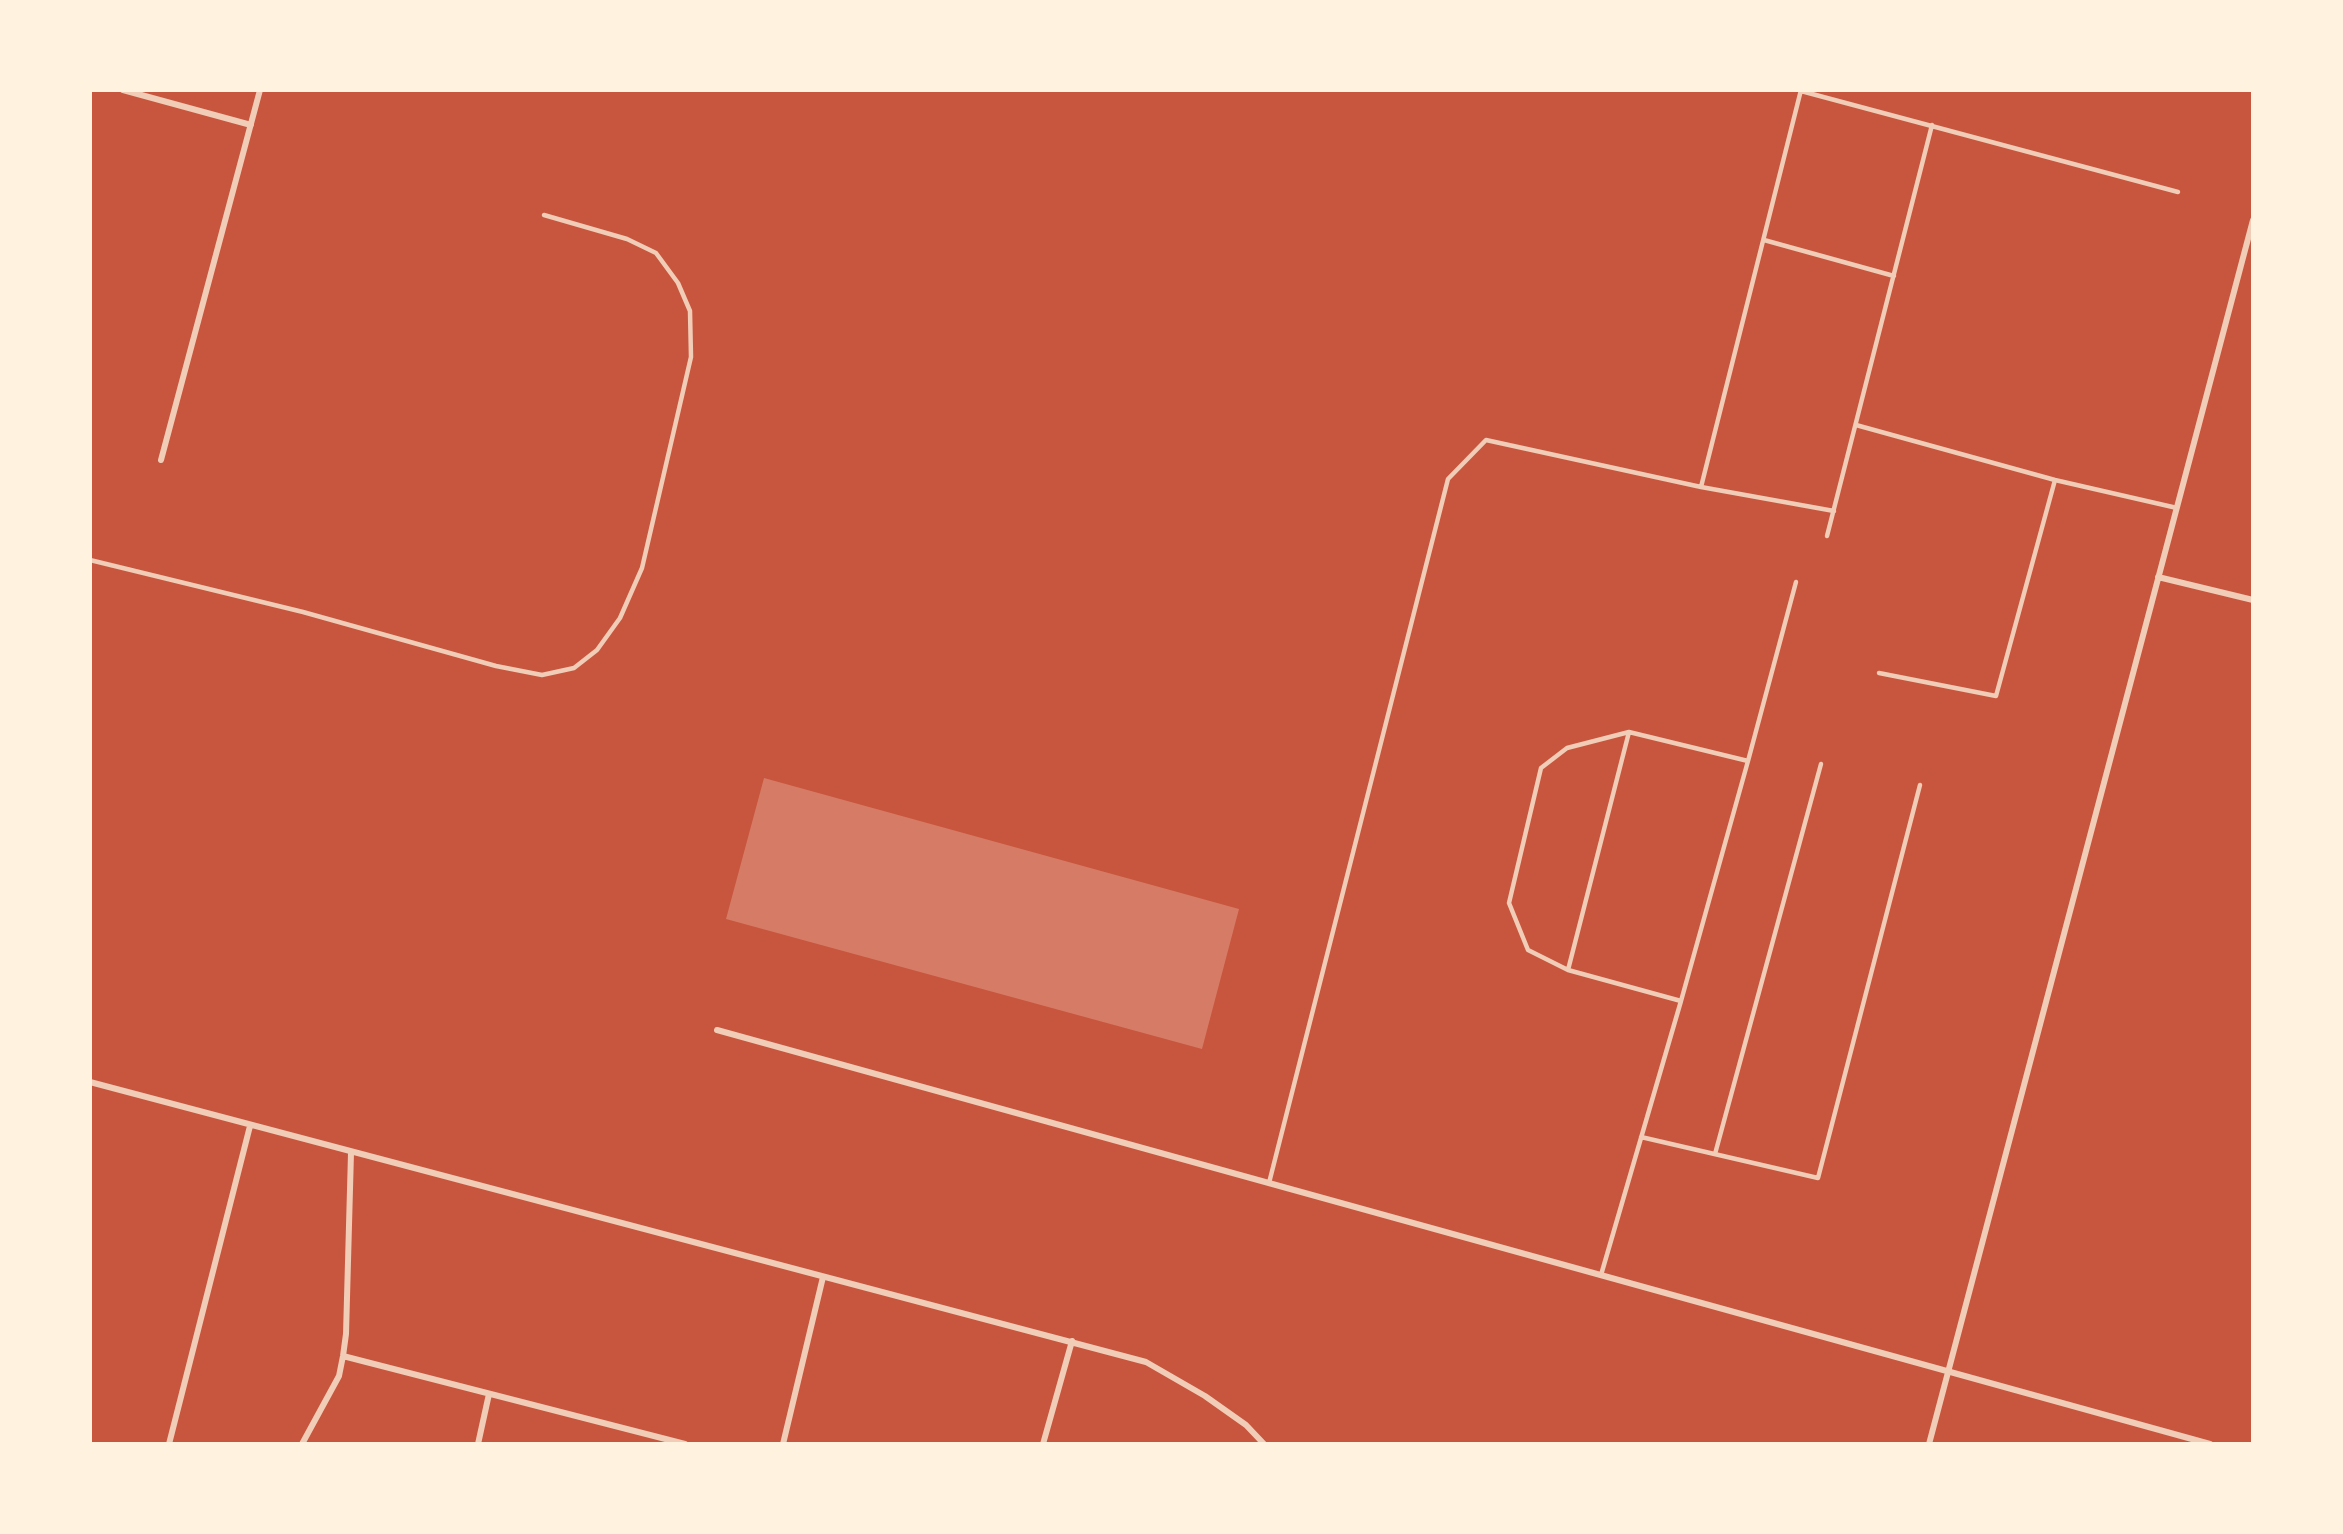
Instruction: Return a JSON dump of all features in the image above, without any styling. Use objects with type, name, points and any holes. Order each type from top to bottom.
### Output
[{"type":"street","points":[[123,90],[251,125]]},
{"type":"street","points":[[161,460],[260,90]]},
{"type":"street","points":[[1929,1444],[2253,220]]},
{"type":"street","points":[[2158,577],[2253,600]]},
{"type":"street","points":[[717,1030],[2210,1444]]},
{"type":"street","points":[[90,1082],[1146,1362],[1205,1396],[1246,1425],[1264,1444]]},
{"type":"street","points":[[169,1444],[250,1126]]},
{"type":"street","points":[[302,1444],[339,1376],[343,1356],[346,1334],[351,1153]]},
{"type":"street","points":[[783,1444],[824,1277]]},
{"type":"street","points":[[1043,1444],[1072,1341]]},
{"type":"street","points":[[343,1356],[685,1444]]},
{"type":"street","points":[[478,1444],[489,1394]]},
{"type":"lane","points":[[1701,487],[1801,91],[2178,192]]},
{"type":"lane","points":[[1827,536],[1932,125]]},
{"type":"lane","points":[[90,560],[303,612],[496,666],[542,675],[574,668],[597,650],[620,618],[642,568],[691,357],[690,311],[678,283],[656,252],[627,239],[544,215]]},
{"type":"lane","points":[[1764,240],[1894,276]]},
{"type":"lane","points":[[1856,425],[2055,480],[2176,508]]},
{"type":"lane","points":[[1269,1183],[1448,479],[1486,440],[1701,487],[1834,511]]},
{"type":"lane","points":[[1879,673],[1996,696],[2055,480]]},
{"type":"lane","points":[[1601,1275],[1681,1001],[1796,582]]},
{"type":"lane","points":[[1681,1001],[1568,970],[1528,950],[1509,903],[1541,768],[1567,748],[1629,732],[1748,761]]},
{"type":"lane","points":[[1568,970],[1629,732]]},
{"type":"lane","points":[[1715,1154],[1821,764]]},
{"type":"lane","points":[[1641,1137],[1818,1178],[1920,785]]},
{"type":"building","points":[[764,778],[1239,909],[1202,1049],[726,919]]}]
